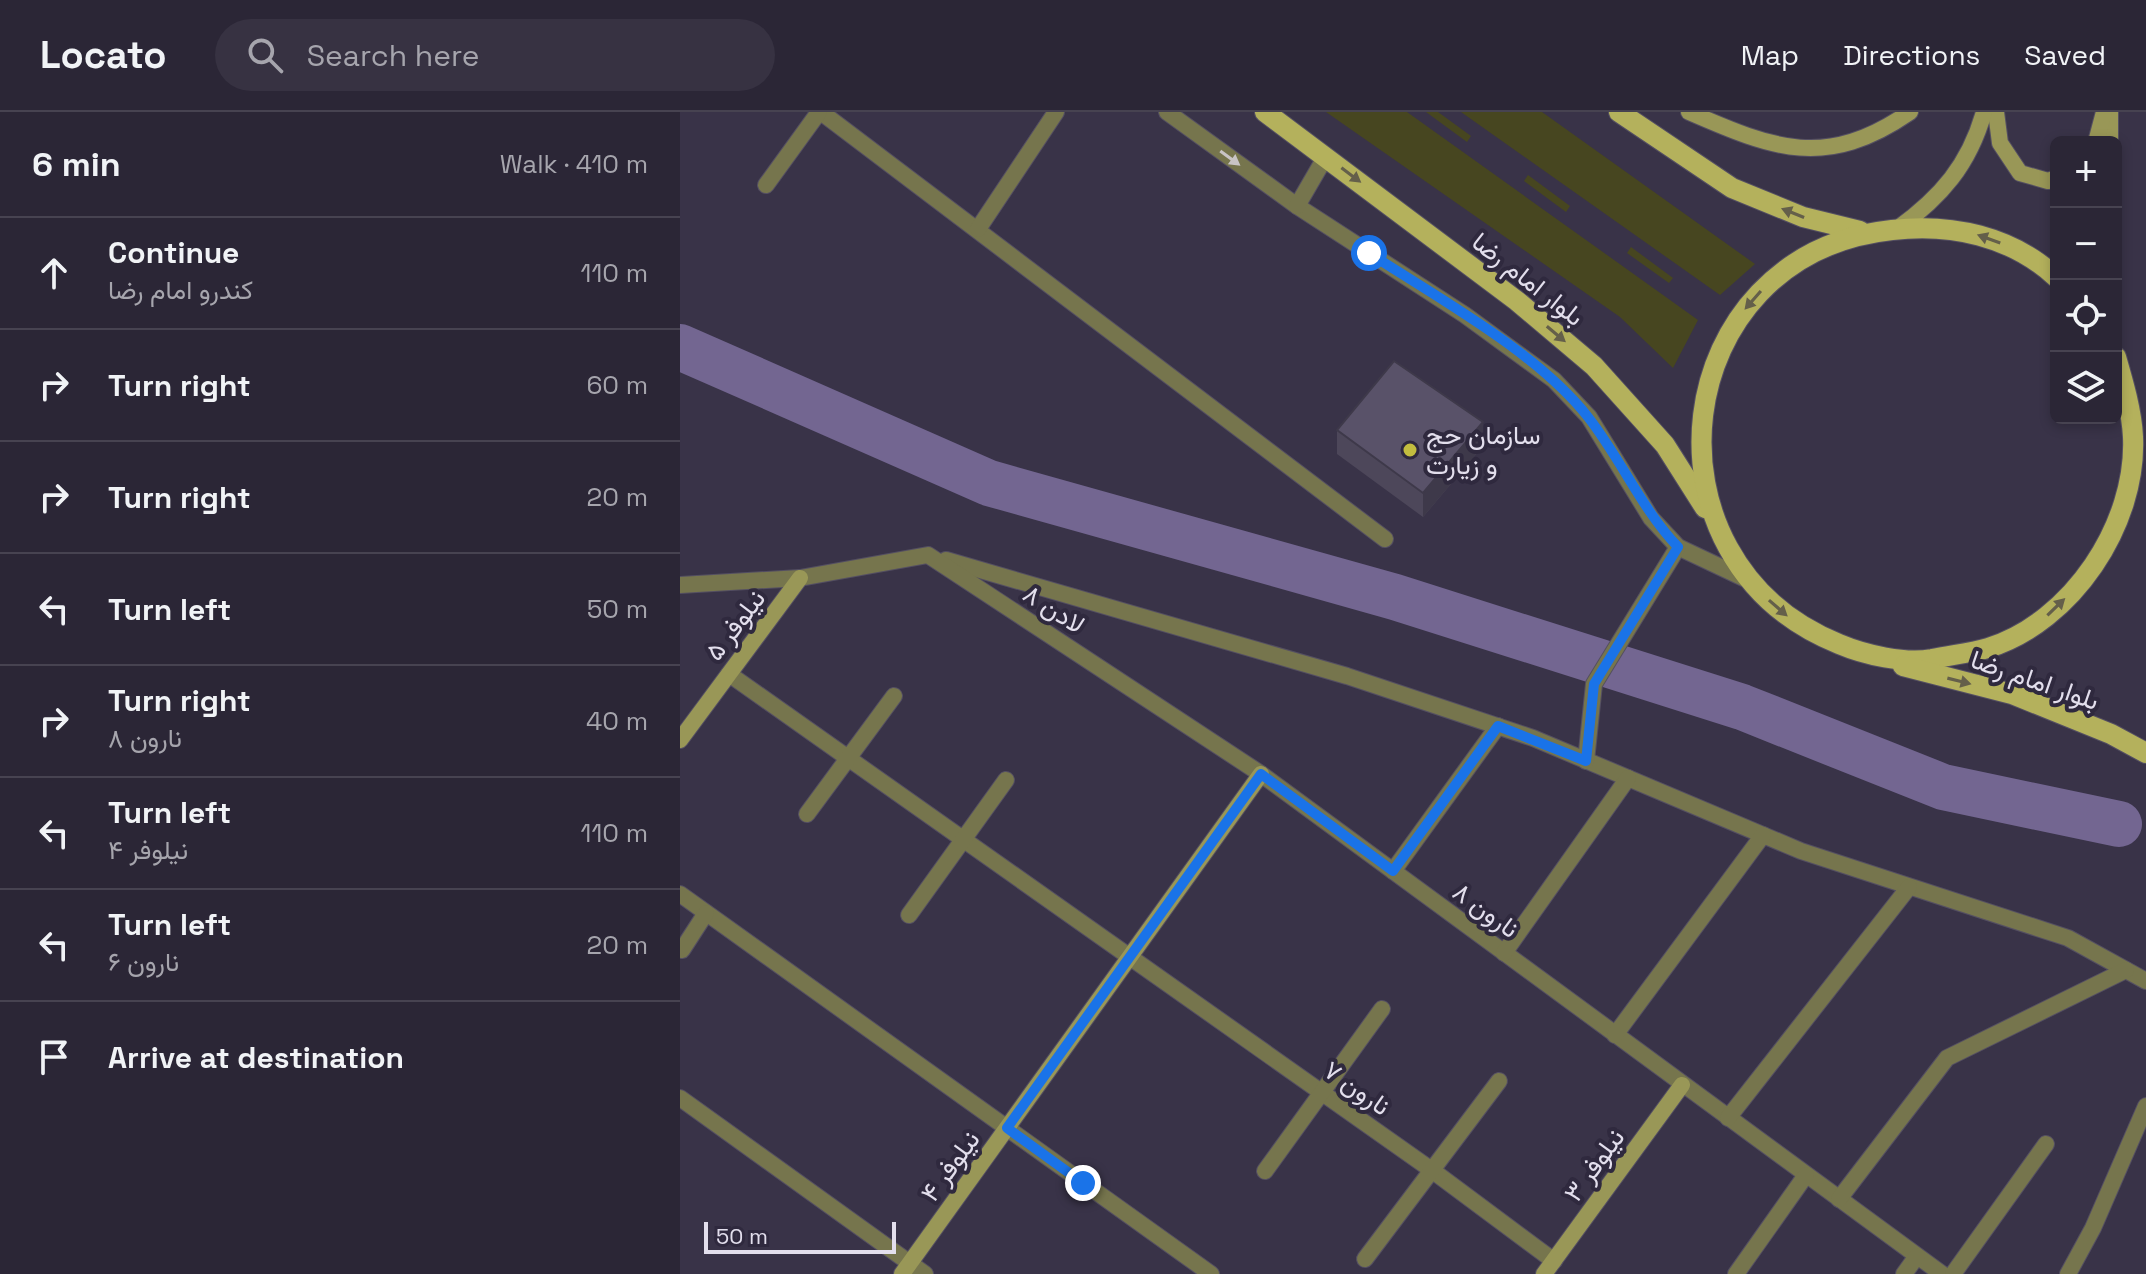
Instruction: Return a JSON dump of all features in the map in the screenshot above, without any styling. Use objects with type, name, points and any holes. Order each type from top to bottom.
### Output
[{"type":"main road","name":"بلوار امام رضا","points":[[1265,112],[1517,301],[1594,366],[1665,445],[1717,527]]},
{"type":"main road","points":[[1619,112],[1732,188],[1803,217],[1868,233]]},
{"type":"main road","points":[[2050,273],[2009,246],[1969,232],[1927,225],[1842,238],[1802,257],[1767,283],[1739,317],[1717,355],[1704,397],[1699,441],[1704,485],[1717,527],[1750,581],[1781,612],[1817,635],[1857,652],[1924,660],[1990,647],[2050,615],[2096,565],[2125,504],[2133,437],[2122,385]]},
{"type":"main road","points":[[2123,390],[2146,434]]},
{"type":"main road","name":"بلوار امام رضا","points":[[1857,652],[2012,694],[2111,734],[2146,753]]},
{"type":"street","points":[[766,185],[820,112],[1385,539]]},
{"type":"street","points":[[978,229],[1056,112]]},
{"type":"street","points":[[1167,112],[1297,206],[1465,315],[1554,380],[1589,417],[1651,518],[1678,547],[1750,581]]},
{"type":"street","points":[[1689,112],[1759,142],[1795,148],[1843,145],[1884,130],[1910,112]]},
{"type":"street","points":[[1897,229],[1954,180],[1976,140],[1984,112]]},
{"type":"street","points":[[1996,112],[2000,143],[2020,173],[2050,180]]},
{"type":"street","points":[[2098,136],[2107,112]]},
{"type":"street","points":[[2107,112],[2109,136]]},
{"type":"street","points":[[1297,206],[1326,156]]},
{"type":"street","points":[[1586,761],[1594,684],[1678,547]]},
{"type":"street","points":[[680,585],[800,578],[928,555],[1347,676],[1498,726],[1763,835],[1909,887],[2068,938],[2146,981]]},
{"type":"street","name":"لادن ۸","points":[[928,555],[1261,774]]},
{"type":"street","name":"نیلوفر ۵","points":[[680,740],[800,578]]},
{"type":"street","name":"نارون ۷","points":[[729,674],[1433,1171],[1549,1268]]},
{"type":"street","points":[[807,814],[894,696]]},
{"type":"street","points":[[1393,871],[1498,726]]},
{"type":"street","name":"نارون ۸","points":[[1261,774],[1942,1274]]},
{"type":"street","name":"نیلوفر ۴","points":[[906,1268],[1261,774]]},
{"type":"street","points":[[1504,953],[1628,778]]},
{"type":"street","points":[[909,915],[1006,780]]},
{"type":"street","points":[[1615,1035],[1763,835]]},
{"type":"street","points":[[1728,1118],[1909,887]]},
{"type":"street","points":[[680,894],[1211,1274]]},
{"type":"street","points":[[682,950],[706,913]]},
{"type":"street","points":[[1839,1199],[1947,1058],[2126,970]]},
{"type":"street","points":[[1265,1171],[1382,1009]]},
{"type":"street","points":[[1365,1259],[1499,1081]]},
{"type":"street","name":"نیلوفر ۳","points":[[1549,1268],[1682,1085]]},
{"type":"street","points":[[680,1098],[906,1268],[925,1274]]},
{"type":"street","points":[[2068,1274],[2100,1214],[2146,1106]]},
{"type":"street","points":[[1953,1274],[2046,1144]]},
{"type":"street","points":[[1736,1274],[1806,1175]]},
{"type":"street","points":[[1904,1274],[1917,1256]]},
{"type":"shaded area","points":[[1326,112],[1407,112],[1698,320],[1673,368],[1620,317]]},
{"type":"shaded area","points":[[1426,112],[1438,112],[1471,136],[1467,142]]},
{"type":"shaded area","points":[[1461,112],[1542,112],[1755,264],[1720,295]]},
{"type":"shaded area","points":[[1528,175],[1570,206],[1566,212],[1524,181]]},
{"type":"shaded area","points":[[1631,247],[1673,278],[1669,283],[1627,253]]},
{"type":"building","name":"سازمان حج و زیارت","points":[[1394,361],[1483,422],[1423,493],[1337,430]]},
{"type":"waterway","points":[[680,347],[989,483],[1395,597],[1742,707],[1943,787],[2119,824]]},
{"type":"place","name":"سازمان حج و زیارت","points":[[1410,450]]},
{"type":"route","points":[[1083,1183],[1007,1128],[1261,774],[1393,871],[1498,726],[1586,761],[1594,684],[1678,547],[1651,518],[1589,417],[1554,380],[1465,315],[1369,253]]}]
